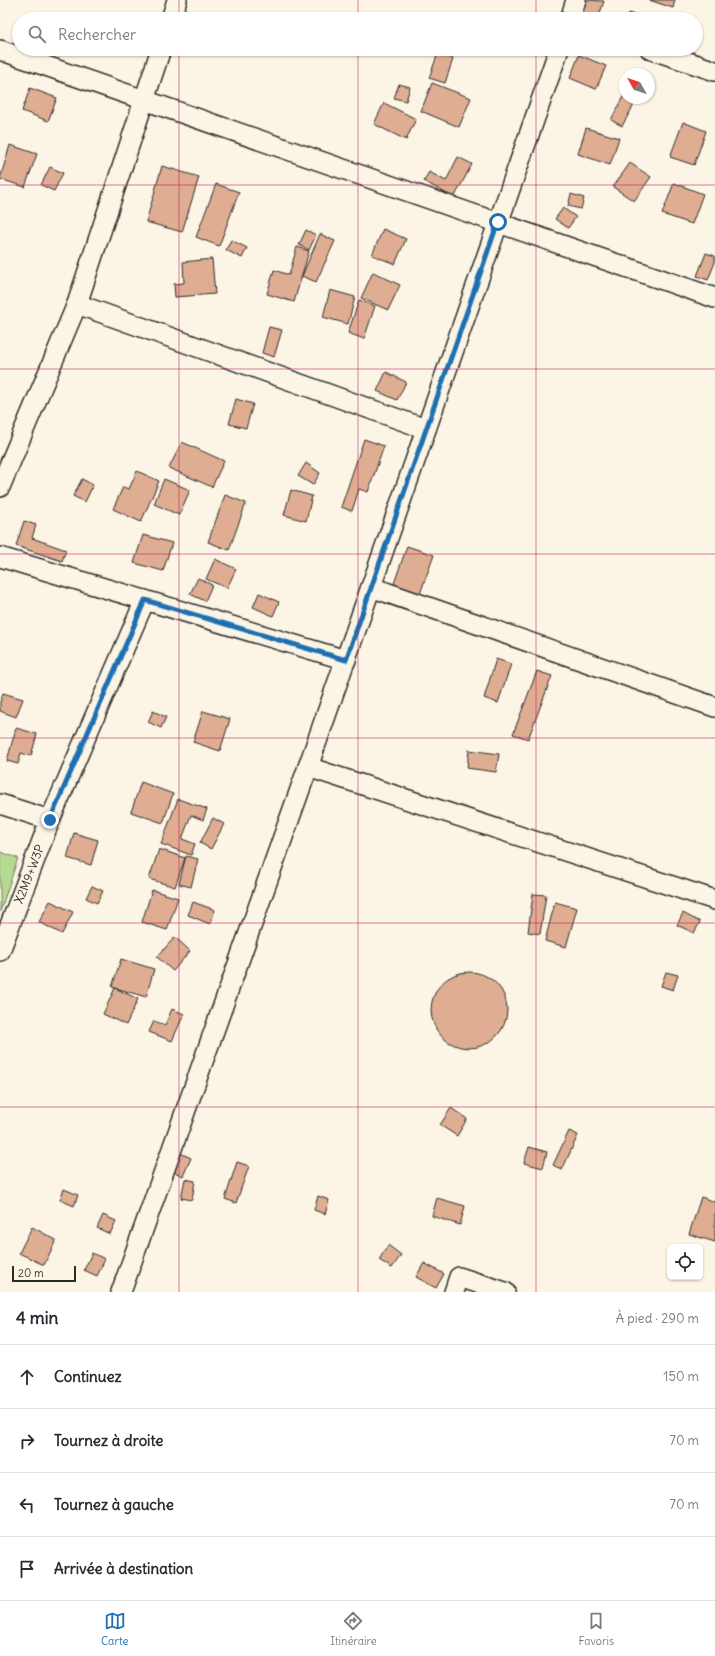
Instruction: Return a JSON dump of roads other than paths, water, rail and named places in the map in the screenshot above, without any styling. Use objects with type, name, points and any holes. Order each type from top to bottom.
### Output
[{"type":"street","points":[[173,12],[177,0]]},
{"type":"street","points":[[572,12],[576,0]]},
{"type":"street","points":[[0,50],[12,54]]},
{"type":"street","points":[[17,56],[715,298]]},
{"type":"street","points":[[0,487],[77,304],[159,56]]},
{"type":"street","points":[[121,1292],[346,660],[557,56]]},
{"type":"street","points":[[671,56],[715,71]]},
{"type":"street","points":[[77,304],[426,429]]},
{"type":"street","points":[[0,557],[346,660]]},
{"type":"street","points":[[371,587],[715,707]]},
{"type":"street","name":"X2M9+W3P","points":[[0,951],[50,820],[145,600]]},
{"type":"street","points":[[308,767],[715,900]]},
{"type":"street","points":[[0,804],[50,820]]},
{"type":"street","points":[[454,1292],[459,1277],[505,1292]]}]
